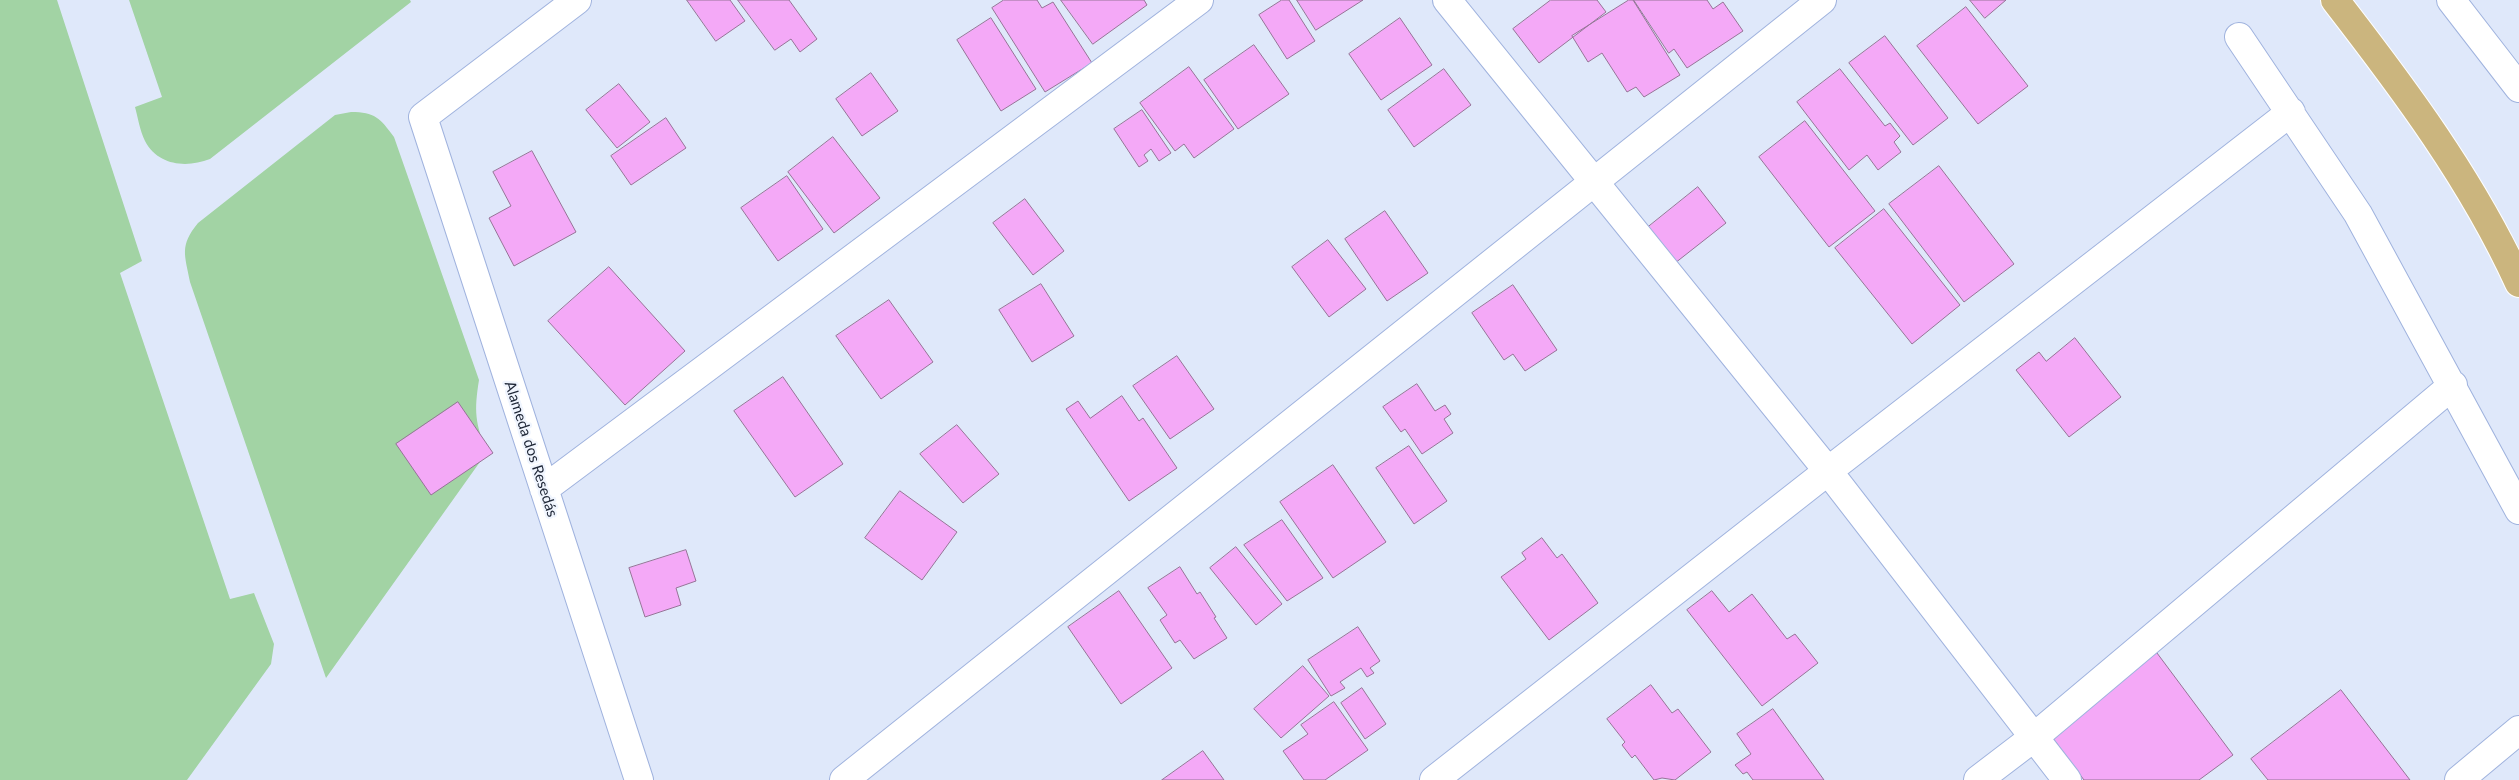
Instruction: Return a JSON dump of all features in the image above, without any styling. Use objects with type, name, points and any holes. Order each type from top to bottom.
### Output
[{"type":"main road","points":[[2335,0],[2427,123],[2470,191],[2519,283]]},
{"type":"street","name":"Alameda dos Resedás","points":[[577,0],[423,117],[639,780]]},
{"type":"street","points":[[544,489],[1199,0]]},
{"type":"street","points":[[1447,0],[1828,471],[2067,780]]},
{"type":"street","points":[[844,780],[1822,0]]},
{"type":"street","points":[[2451,0],[2519,88]]},
{"type":"street","points":[[2239,37],[2358,214],[2453,385],[2519,510]]},
{"type":"street","points":[[1434,780],[2291,112]]},
{"type":"street","points":[[1978,780],[2033,738],[2453,385]]},
{"type":"street","points":[[2459,780],[2519,730]]},
{"type":"green space","points":[[0,0],[57,0],[142,261],[120,273],[230,599],[254,593],[274,644],[271,664],[187,780],[0,780]]},
{"type":"green space","points":[[129,0],[410,0],[411,2],[210,159],[192,164],[183,164],[174,163],[157,156],[145,141],[142,133],[135,107],[162,97]]},
{"type":"green space","points":[[351,112],[366,113],[376,117],[394,137],[479,380],[476,400],[477,417],[480,433],[487,452],[326,678],[190,282],[185,251],[188,238],[198,223],[335,115]]},
{"type":"building","points":[[687,0],[730,0],[745,21],[716,41]]},
{"type":"building","points":[[738,0],[789,0],[817,39],[800,52],[791,39],[775,50]]},
{"type":"building","points":[[1004,0],[1037,0],[1042,8],[1053,2],[1092,63],[1045,92],[992,8]]},
{"type":"building","points":[[1061,0],[1144,0],[1147,5],[1093,44]]},
{"type":"building","points":[[1282,0],[1289,0],[1315,41],[1287,59],[1259,15]]},
{"type":"building","points":[[1297,0],[1363,0],[1316,30]]},
{"type":"building","points":[[1551,0],[1597,0],[1606,12],[1539,63],[1513,29]]},
{"type":"building","points":[[1629,0],[1633,0],[1680,75],[1644,97],[1636,87],[1627,92],[1602,53],[1588,62],[1572,36]]},
{"type":"building","points":[[1634,0],[1707,0],[1713,9],[1723,2],[1743,31],[1687,68],[1674,49],[1669,53]]},
{"type":"building","points":[[1970,0],[2006,0],[1985,18]]},
{"type":"building","points":[[1966,7],[2028,86],[1978,124],[1917,46]]},
{"type":"building","points":[[991,18],[1036,89],[1001,111],[957,40]]},
{"type":"building","points":[[1400,18],[1432,65],[1381,100],[1349,54]]},
{"type":"building","points":[[1885,36],[1948,118],[1913,145],[1849,63]]},
{"type":"building","points":[[1254,45],[1289,94],[1238,129],[1204,80]]},
{"type":"building","points":[[1189,67],[1234,129],[1194,158],[1184,144],[1175,151],[1140,103]]},
{"type":"building","points":[[1444,69],[1471,105],[1414,147],[1388,110]]},
{"type":"building","points":[[1840,69],[1885,126],[1890,123],[1900,136],[1894,142],[1901,152],[1878,170],[1867,155],[1849,170],[1797,102]]},
{"type":"building","points":[[871,73],[898,111],[862,136],[836,99]]},
{"type":"building","points":[[619,84],[650,122],[617,148],[586,110]]},
{"type":"building","points":[[1142,110],[1171,153],[1159,161],[1151,149],[1144,155],[1148,161],[1139,167],[1114,129]]},
{"type":"building","points":[[666,118],[686,148],[631,185],[611,156]]},
{"type":"building","points":[[1805,121],[1875,211],[1829,247],[1759,157]]},
{"type":"building","points":[[833,137],[880,198],[834,233],[788,172]]},
{"type":"building","points":[[532,151],[576,232],[514,266],[489,218],[511,206],[493,172]]},
{"type":"building","points":[[1939,166],[2014,264],[1964,302],[1889,204]]},
{"type":"building","points":[[787,176],[823,229],[778,261],[741,208]]},
{"type":"building","points":[[1698,187],[1726,223],[1670,267],[1642,232]]},
{"type":"building","points":[[1025,199],[1064,251],[1033,275],[993,223]]},
{"type":"building","points":[[1884,209],[1960,305],[1912,344],[1835,248]]},
{"type":"building","points":[[1385,211],[1428,273],[1387,301],[1345,239]]},
{"type":"building","points":[[1328,240],[1366,289],[1329,317],[1292,267]]},
{"type":"building","points":[[609,267],[685,351],[625,405],[548,321]]},
{"type":"building","points":[[1041,284],[1074,336],[1032,362],[999,310]]},
{"type":"building","points":[[1513,285],[1557,350],[1525,371],[1513,354],[1504,360],[1472,313]]},
{"type":"building","points":[[889,300],[933,362],[881,399],[836,336]]},
{"type":"building","points":[[2075,338],[2121,397],[2069,437],[2016,370],[2039,352],[2046,361]]},
{"type":"building","points":[[1177,356],[1214,409],[1170,439],[1133,386]]},
{"type":"building","points":[[783,377],[843,464],[795,497],[734,411]]},
{"type":"building","points":[[1417,384],[1435,411],[1445,405],[1451,414],[1444,419],[1453,433],[1422,454],[1405,429],[1401,432],[1383,407]]},
{"type":"building","points":[[1122,396],[1139,421],[1143,418],[1177,468],[1129,501],[1066,409],[1078,401],[1090,418]]},
{"type":"building","points":[[458,402],[493,453],[431,495],[396,444]]},
{"type":"building","points":[[957,425],[999,474],[963,503],[920,454]]},
{"type":"building","points":[[1409,446],[1447,501],[1414,524],[1376,468]]},
{"type":"building","points":[[1333,465],[1386,542],[1333,578],[1280,502]]},
{"type":"building","points":[[900,491],[957,532],[922,580],[865,538]]},
{"type":"building","points":[[1282,520],[1323,578],[1287,601],[1244,545]]},
{"type":"building","points":[[1542,538],[1557,558],[1562,554],[1598,603],[1549,640],[1501,577],[1526,559],[1522,553]]},
{"type":"building","points":[[1236,547],[1282,604],[1256,625],[1210,568]]},
{"type":"building","points":[[686,550],[696,581],[676,588],[681,605],[645,617],[629,568]]},
{"type":"building","points":[[1180,567],[1197,594],[1200,592],[1227,638],[1194,659],[1180,640],[1175,643],[1160,620],[1167,615],[1148,588]]},
{"type":"building","points":[[1119,591],[1172,668],[1121,704],[1068,627]]},
{"type":"building","points":[[1712,591],[1729,612],[1752,594],[1787,639],[1795,634],[1818,663],[1762,706],[1687,610]]},
{"type":"building","points":[[1358,627],[1380,661],[1370,668],[1374,673],[1367,677],[1361,668],[1340,682],[1345,688],[1331,696],[1308,660]]},
{"type":"building","points":[[2157,653],[2233,755],[2199,780],[2084,780],[2049,733]]},
{"type":"building","points":[[1303,666],[1329,696],[1281,738],[1254,709]]},
{"type":"building","points":[[1651,685],[1672,713],[1678,709],[1711,752],[1675,780],[1662,778],[1654,780],[1635,755],[1632,758],[1622,745],[1625,742],[1607,719]]},
{"type":"building","points":[[1362,688],[1386,724],[1365,739],[1341,703]]},
{"type":"building","points":[[2341,690],[2410,780],[2268,780],[2251,759]]},
{"type":"building","points":[[1334,702],[1368,750],[1325,780],[1304,780],[1283,751],[1308,734],[1301,725]]},
{"type":"building","points":[[1773,709],[1824,780],[1753,780],[1747,772],[1743,774],[1735,765],[1751,754],[1737,734]]},
{"type":"building","points":[[1203,751],[1224,780],[1162,780]]}]
